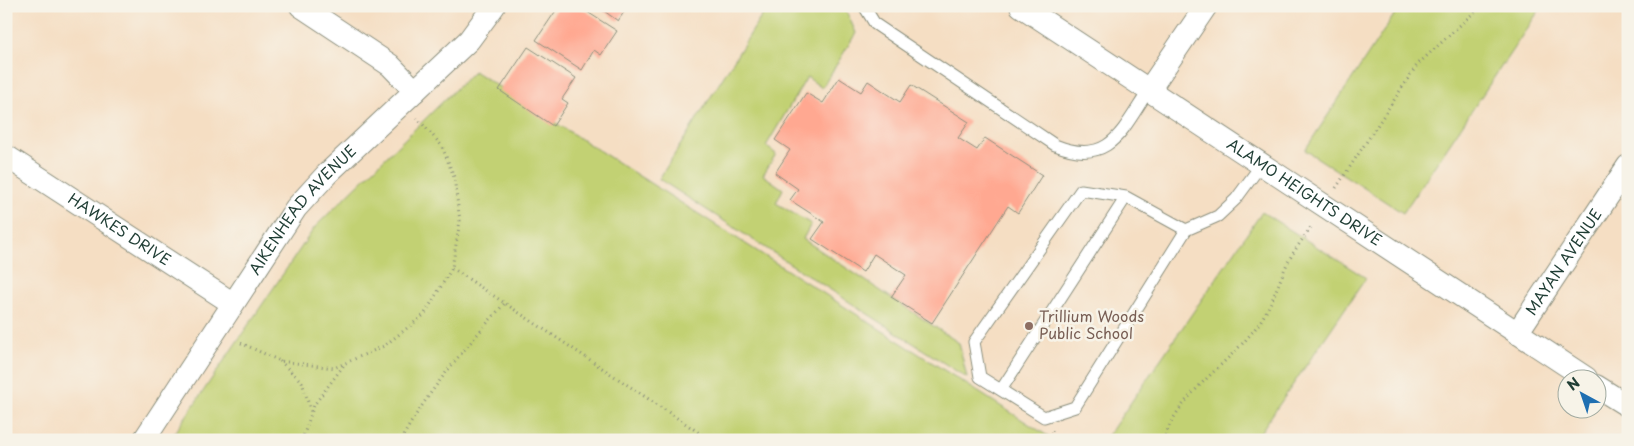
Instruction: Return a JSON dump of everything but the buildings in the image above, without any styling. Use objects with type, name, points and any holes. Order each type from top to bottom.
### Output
[{"type":"street","points":[[301,6],[390,65],[415,91]]},
{"type":"street","name":"AIKENHEAD AVENUE","points":[[144,440],[232,303],[292,214],[311,190],[469,40],[494,6]]},
{"type":"street","name":"ALAMO HEIGHTS DRIVE","points":[[1021,6],[1571,368]]},
{"type":"street","points":[[1149,90],[1206,6]]},
{"type":"street","name":"HAWKES DRIVE","points":[[6,156],[232,303]]},
{"type":"street","name":"MAYAN AVENUE","points":[[1517,333],[1628,166]]},
{"type":"street","points":[[1606,392],[1628,406]]},
{"type":"lane","points":[[864,6],[875,24],[1056,145],[1075,153],[1093,153],[1109,145],[1149,90]]},
{"type":"lane","points":[[1186,230],[1126,197],[1082,190],[974,342],[980,377],[1044,417],[1075,406],[1186,230],[1218,216],[1236,199],[1261,165]]},
{"type":"lane","points":[[1001,390],[1126,197]]},
{"type":"path","points":[[241,343],[280,361],[334,368],[384,346],[424,315],[452,268],[460,221],[454,177],[442,146],[415,116]]},
{"type":"path","points":[[452,268],[710,440]]},
{"type":"path","points":[[401,440],[421,404],[504,304]]},
{"type":"path","points":[[280,361],[302,382],[311,414]]},
{"type":"path","points":[[302,440],[314,405],[345,363]]},
{"type":"green space","points":[[768,6],[844,6],[856,33],[822,88],[807,77],[766,146],[776,154],[763,175],[783,189],[776,203],[811,224],[803,239],[959,343],[967,378],[659,179]]},
{"type":"green space","points":[[1400,6],[1542,6],[1403,213],[1305,150]]},
{"type":"green space","points":[[474,71],[1054,440],[170,440],[315,227]]},
{"type":"green space","points":[[1262,212],[1366,278],[1255,440],[1105,440]]},
{"type":"place","name":"Trillium Woods Public School","points":[[1029,326]]}]
